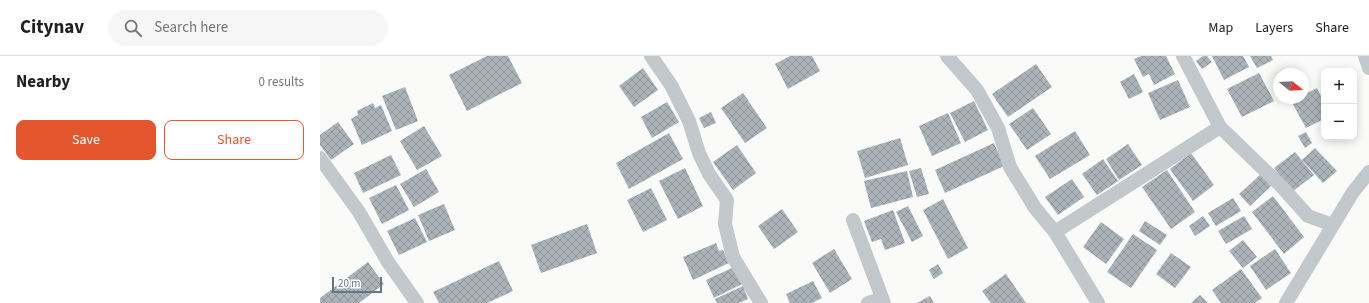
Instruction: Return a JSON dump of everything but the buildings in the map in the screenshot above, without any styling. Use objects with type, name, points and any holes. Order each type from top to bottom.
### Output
[{"type":"street","points":[[651,56],[671,85],[690,121],[700,153],[709,174],[727,200],[725,224],[733,257],[761,303]]},
{"type":"street","points":[[947,56],[977,90],[998,128],[1010,167],[1035,208],[1055,232],[1098,303]]},
{"type":"street","points":[[1183,56],[1220,127],[1281,186],[1308,216],[1334,224]]},
{"type":"street","points":[[1365,56],[1369,68]]},
{"type":"street","points":[[1055,232],[1220,127]]},
{"type":"street","points":[[320,158],[359,212],[388,262],[417,303]]},
{"type":"street","points":[[1286,303],[1353,192],[1369,172]]},
{"type":"street","points":[[854,220],[883,301],[868,303]]}]
